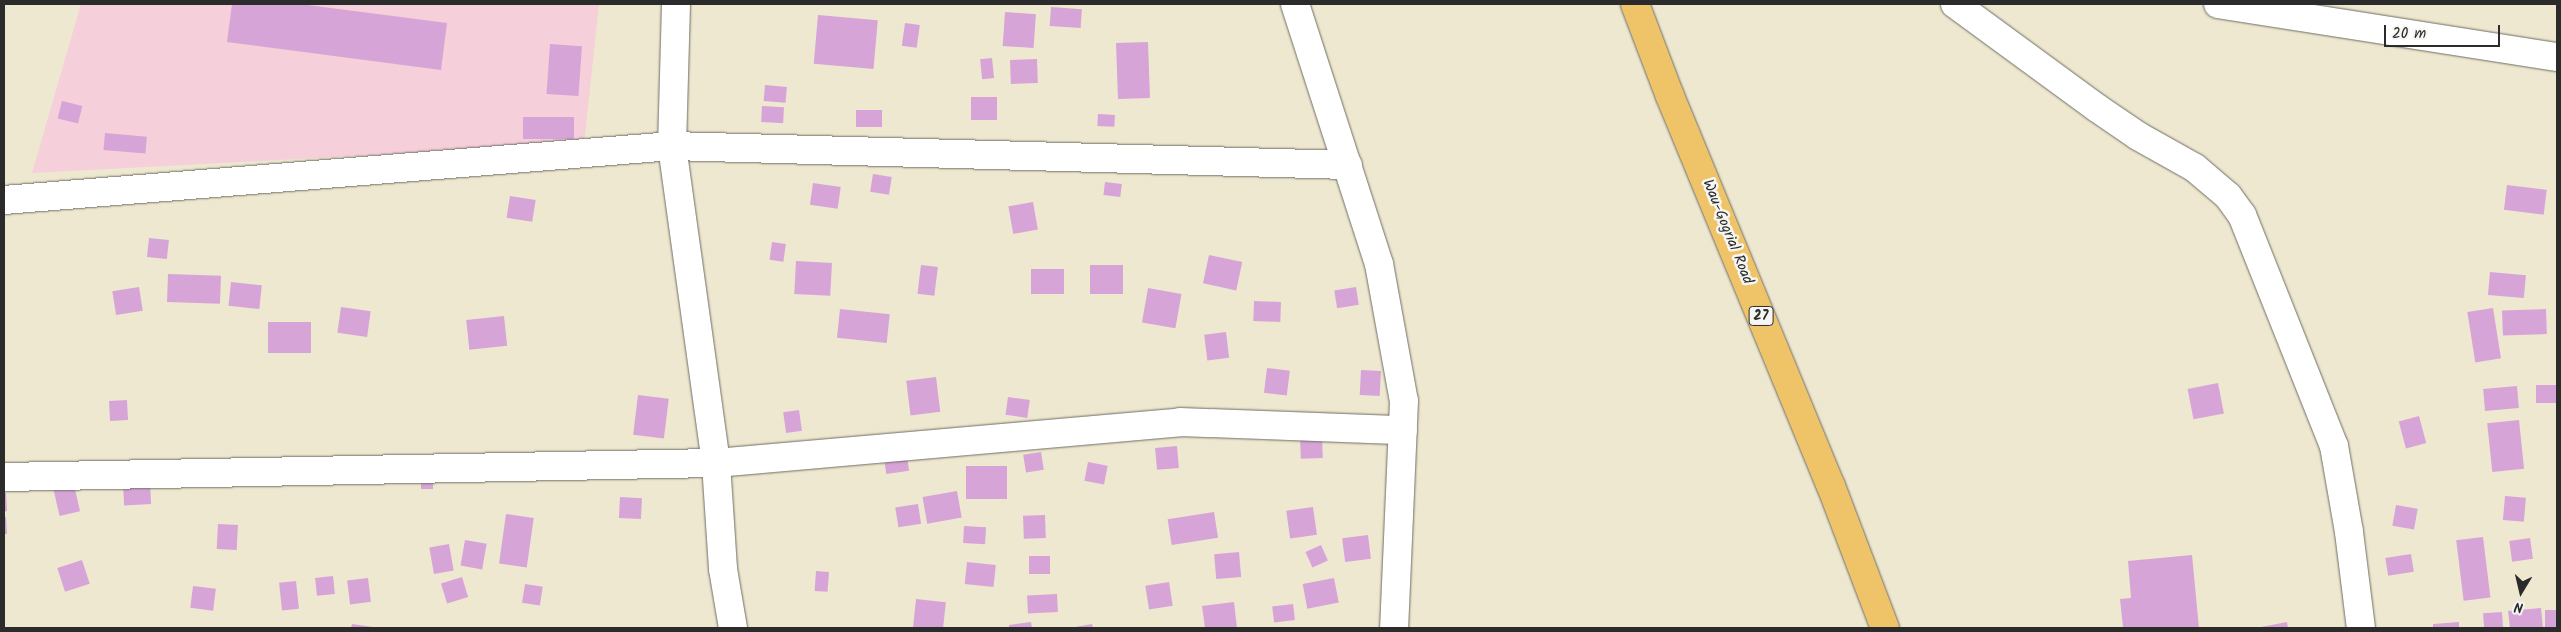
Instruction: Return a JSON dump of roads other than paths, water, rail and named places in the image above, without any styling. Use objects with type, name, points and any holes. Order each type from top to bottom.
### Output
[{"type":"main road","name":"Wau-Gogrial Road","points":[[1635,4],[1670,96],[1831,486],[1885,628]]},
{"type":"street","points":[[676,4],[672,146],[716,463],[724,569],[733,628]]},
{"type":"street","points":[[1295,4],[1379,264],[1404,401],[1394,628]]},
{"type":"street","points":[[1955,4],[2097,108],[2138,136],[2195,168],[2228,196],[2242,215],[2334,446],[2349,532],[2361,628]]},
{"type":"street","points":[[2218,4],[2557,57]]},
{"type":"street","points":[[4,200],[672,146],[1348,165]]},
{"type":"street","points":[[4,477],[716,463],[1180,422],[1403,430]]}]
